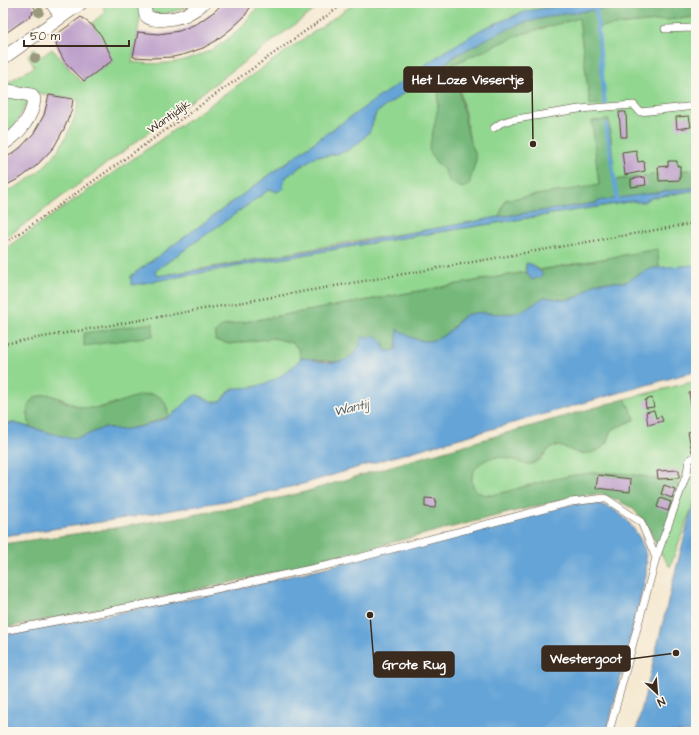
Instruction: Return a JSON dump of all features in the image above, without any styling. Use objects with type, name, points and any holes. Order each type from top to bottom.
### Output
[{"type":"street","points":[[52,3],[61,16]]},
{"type":"street","points":[[3,58],[81,3]]},
{"type":"street","points":[[146,3],[145,12],[147,17],[153,20],[168,19],[184,15],[203,3]]},
{"type":"street","points":[[3,90],[32,95],[34,99],[34,107],[18,132],[3,144]]},
{"type":"lane","points":[[665,29],[693,28],[696,35]]},
{"type":"lane","points":[[494,128],[501,123],[510,120],[579,109],[634,105],[640,112],[696,106]]},
{"type":"lane","points":[[609,732],[656,558],[687,473],[689,460],[696,456]]},
{"type":"lane","points":[[3,631],[141,605],[343,562],[570,502],[605,498],[641,522],[656,558]]},
{"type":"path","name":"Wantijdijk","points":[[3,245],[344,3]]},
{"type":"path","points":[[3,344],[696,223]]},
{"type":"green space","points":[[102,3],[110,3],[113,6],[122,3],[143,3],[132,62],[152,64],[171,63],[189,59],[205,53],[221,44],[235,33],[260,3],[324,3],[3,240],[3,193],[18,186],[31,177],[53,156],[62,144],[69,130],[75,116],[79,100],[3,87],[3,82],[5,84],[34,67],[28,55],[35,48],[41,57],[52,49],[81,82],[113,61],[92,23],[105,12]]},
{"type":"green space","points":[[150,3],[193,3],[178,10],[155,14],[151,12]]},
{"type":"green space","points":[[355,3],[575,3],[527,11],[482,29],[323,136],[131,276],[132,284],[365,244],[634,201],[641,202],[651,198],[696,190],[696,265],[659,268],[658,249],[540,270],[531,264],[525,267],[526,272],[222,326],[229,344],[266,339],[285,340],[293,343],[298,349],[301,358],[287,371],[270,382],[247,388],[231,389],[221,401],[218,402],[211,401],[198,395],[169,416],[167,407],[126,402],[90,409],[46,395],[39,396],[30,402],[28,412],[30,427],[14,423],[3,423],[3,250]]},
{"type":"green space","points":[[696,3],[696,17],[597,27],[606,103],[590,105],[579,18],[522,34],[451,65],[450,70],[453,80],[459,89],[469,138],[476,160],[469,185],[462,188],[450,183],[443,168],[437,163],[429,149],[438,108],[439,68],[468,48],[522,23],[560,14],[600,8]]},
{"type":"green space","points":[[696,17],[696,169],[615,180],[609,120],[592,121],[599,186],[505,200],[499,217],[480,221],[349,242],[158,276],[155,271],[270,189],[277,192],[286,177],[316,156],[327,156],[347,151],[362,140],[370,131],[376,113],[439,68],[438,108],[432,156],[443,168],[450,183],[476,160],[469,136],[459,87],[452,75],[451,65],[522,34],[579,18],[590,105],[606,103],[597,27]]},
{"type":"green space","points":[[3,94],[27,99],[27,103],[15,125],[3,136]]},
{"type":"green space","points":[[609,120],[615,180],[696,169],[696,187],[499,217],[505,200],[599,185],[592,121]]},
{"type":"green space","points":[[658,249],[659,268],[654,268],[626,282],[601,282],[594,284],[578,297],[565,300],[545,297],[525,310],[517,313],[461,318],[449,331],[437,339],[424,341],[407,336],[396,350],[386,351],[382,342],[359,346],[352,356],[345,361],[335,362],[301,358],[298,348],[292,343],[274,338],[229,344],[215,340],[216,332],[222,326],[526,272],[529,277],[543,274],[540,270]]},
{"type":"green space","points":[[153,323],[153,336],[84,346],[84,333]]},
{"type":"green space","points":[[696,381],[696,499],[670,567],[659,549],[677,483],[637,475],[596,473],[563,477],[495,495],[481,494],[477,492],[473,485],[472,477],[475,469],[487,459],[501,457],[531,464],[541,459],[550,448],[555,446],[564,447],[578,453],[593,452],[602,448],[606,444],[611,430],[635,419],[625,399]]},
{"type":"green space","points":[[48,394],[84,408],[104,407],[141,395],[155,395],[164,401],[169,416],[143,426],[121,430],[105,427],[82,437],[73,438],[30,427],[28,409],[31,401],[35,398]]},
{"type":"green space","points":[[625,399],[635,419],[611,430],[608,439],[600,449],[581,454],[561,446],[555,446],[531,464],[522,463],[508,458],[492,458],[482,462],[474,471],[472,475],[472,483],[476,490],[482,494],[491,495],[569,476],[597,473],[637,475],[677,483],[679,487],[659,549],[645,522],[632,508],[601,494],[585,495],[478,520],[264,575],[153,599],[3,628],[3,544],[103,530],[239,507],[305,492]]},
{"type":"water","points":[[575,3],[680,3],[556,15],[523,23],[496,34],[455,56],[376,113],[370,131],[362,140],[347,151],[327,156],[316,156],[286,177],[283,184],[284,188],[277,192],[270,189],[155,271],[158,276],[218,267],[499,217],[597,203],[598,201],[696,187],[696,190],[651,198],[641,202],[634,201],[365,244],[133,285],[131,284],[131,276],[323,136],[441,54],[482,29],[527,11]]},
{"type":"water","points":[[526,263],[531,264],[543,274],[532,280],[526,272]]},
{"type":"water","name":"Wantij","points":[[696,265],[696,371],[303,484],[237,499],[101,522],[3,536],[3,423],[14,423],[73,438],[82,437],[105,427],[121,430],[143,426],[164,419],[177,411],[193,396],[197,395],[217,402],[233,389],[259,386],[273,380],[285,373],[301,358],[325,362],[346,360],[356,351],[362,337],[376,336],[382,342],[386,351],[396,350],[398,329],[412,338],[426,341],[433,340],[446,334],[462,318],[469,314],[499,314],[522,311],[545,297],[565,300],[578,297],[594,284],[601,282],[626,282],[645,271],[654,268]]},
{"type":"water","points":[[591,502],[606,506],[618,512],[628,521],[641,542],[645,551],[646,559],[646,576],[607,732],[3,732],[3,635],[221,593],[359,559],[560,506]]},
{"type":"water","points":[[696,502],[696,732],[636,732],[690,515]]},
{"type":"building","points":[[6,3],[31,3],[36,10],[32,12],[33,14],[3,35],[3,8],[7,5]]},
{"type":"building","points":[[223,3],[253,3],[244,17],[231,29],[214,42],[203,48],[173,57],[133,57],[138,32],[159,34],[179,31],[198,23],[215,11]]},
{"type":"building","points":[[81,17],[93,26],[101,35],[113,60],[84,81],[64,61],[57,47],[54,36]]},
{"type":"building","points":[[49,95],[73,99],[71,112],[64,129],[54,147],[36,166],[22,177],[3,187],[3,160],[20,148],[34,133],[44,115]]},
{"type":"building","points":[[619,112],[626,112],[627,137],[621,137]]},
{"type":"building","points":[[689,116],[691,127],[677,129],[676,117]]},
{"type":"building","points":[[636,150],[638,162],[644,161],[645,171],[625,175],[622,152]]},
{"type":"building","points":[[668,161],[677,161],[677,166],[680,166],[680,180],[659,181],[658,167],[668,166]]},
{"type":"building","points":[[645,177],[646,185],[631,187],[631,179]]},
{"type":"building","points":[[696,391],[696,427],[695,427],[689,393]]},
{"type":"building","points":[[652,398],[654,407],[646,408],[645,400]]},
{"type":"building","points":[[654,410],[656,418],[661,416],[663,421],[648,425],[646,412]]},
{"type":"building","points":[[696,430],[696,451],[692,452],[688,432]]},
{"type":"building","points":[[679,470],[679,478],[658,479],[657,471]]},
{"type":"building","points":[[598,475],[631,479],[630,492],[596,488]]},
{"type":"building","points":[[664,485],[675,489],[672,498],[661,494]]},
{"type":"building","points":[[425,498],[436,499],[435,508],[425,507]]},
{"type":"building","points":[[660,498],[671,502],[668,511],[657,507]]},
{"type":"waterway","points":[[596,10],[605,105]]},
{"type":"waterway","points":[[606,124],[617,198]]},
{"type":"place","name":"Het Loze Vissertje","points":[[533,144]]},
{"type":"place","name":"Grote Rug","points":[[370,615]]},
{"type":"place","name":"Westergoot","points":[[676,653]]}]
